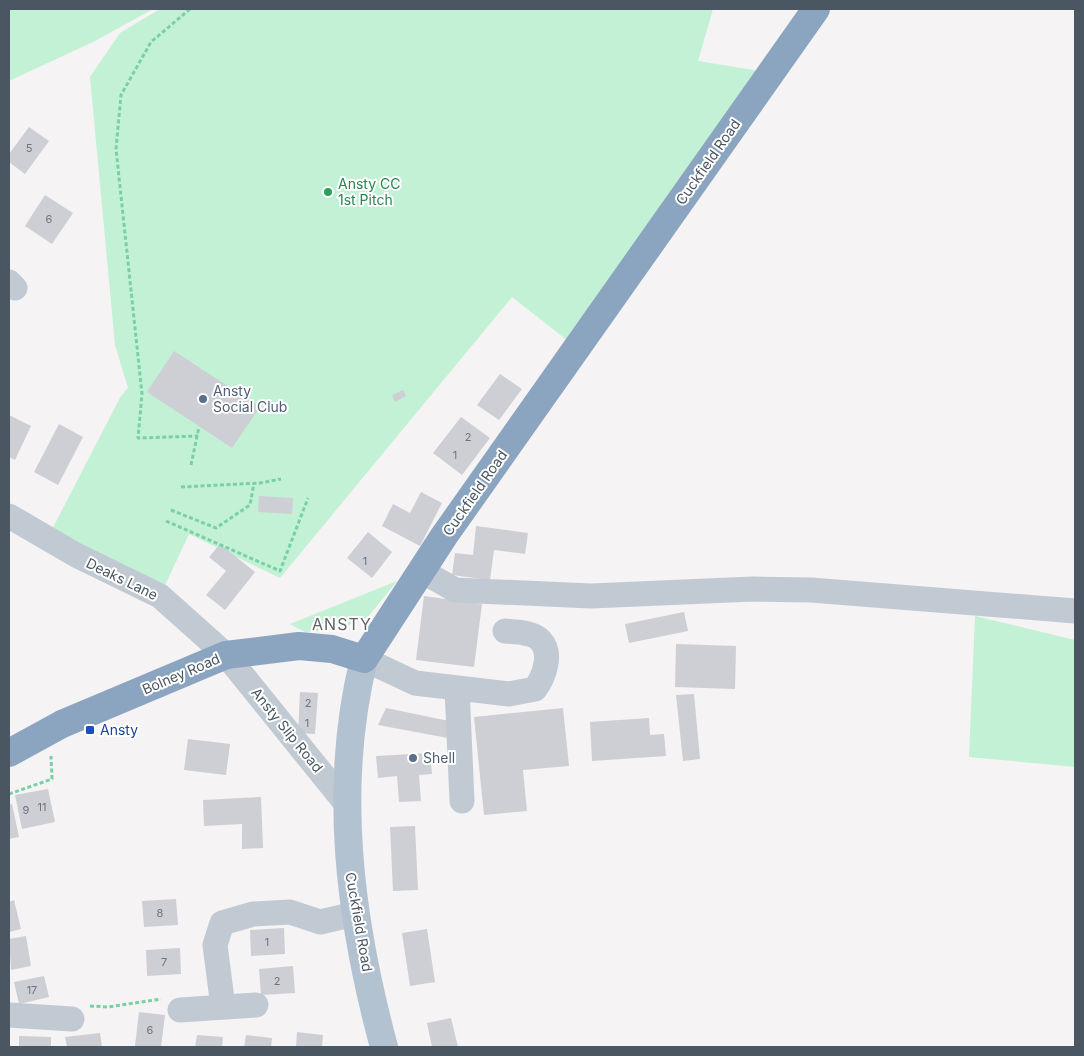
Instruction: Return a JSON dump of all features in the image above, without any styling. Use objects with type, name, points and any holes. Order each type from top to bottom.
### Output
[{"type":"highway","name":"Cuckfield Road","points":[[364,659],[422,571],[816,9]]},
{"type":"highway","name":"Bolney Road","points":[[9,753],[49,731],[226,655],[299,646],[332,649],[364,659]]},
{"type":"main road","name":"Cuckfield Road","points":[[364,659],[357,686],[348,751],[349,866],[355,914],[384,1047]]},
{"type":"street","name":"Deaks Lane","points":[[9,516],[76,555],[160,596],[226,655]]},
{"type":"street","points":[[422,571],[455,590],[591,596],[753,589],[811,590],[1075,611]]},
{"type":"street","points":[[364,659],[415,683],[509,694],[536,689],[544,678],[545,648],[540,639],[529,634],[505,631]]},
{"type":"street","name":"Ansty Slip Road","points":[[226,655],[348,806]]},
{"type":"street","points":[[456,688],[462,801]]},
{"type":"street","points":[[223,1006],[215,945],[222,923],[252,914],[290,912],[320,922],[355,914]]},
{"type":"street","points":[[180,1010],[223,1006],[256,1006]]},
{"type":"street","points":[[9,1015],[80,1012]]},
{"type":"path","points":[[190,9],[150,42],[121,95],[116,149],[142,394],[138,438],[198,436]]},
{"type":"path","points":[[191,465],[199,427]]},
{"type":"path","points":[[181,487],[254,484],[281,479]]},
{"type":"path","points":[[171,510],[216,528],[250,505],[254,484]]},
{"type":"path","points":[[166,521],[280,571],[308,498]]},
{"type":"path","points":[[9,794],[52,779],[49,731]]},
{"type":"path","points":[[80,1012],[108,1006],[172,998],[180,1010]]},
{"type":"green space","points":[[9,9],[153,9],[95,41],[9,81]]},
{"type":"green space","points":[[160,9],[713,9],[698,61],[771,73],[577,348],[512,297],[280,578],[189,534],[160,596],[47,539],[121,396],[128,388],[115,345],[90,77],[120,33]]},
{"type":"green space","points":[[397,581],[367,618],[339,629],[305,632],[290,624]]},
{"type":"green space","points":[[975,616],[1075,640],[1075,767],[969,757]]},
{"type":"building","points":[[29,127],[49,141],[25,174],[9,162],[9,154]]},
{"type":"building","points":[[45,195],[73,213],[52,244],[25,226]]},
{"type":"building","name":"Ansty Social Club","points":[[174,351],[260,407],[232,448],[147,392]]},
{"type":"building","points":[[500,374],[522,389],[499,420],[477,405]]},
{"type":"building","points":[[403,390],[406,396],[395,402],[392,395]]},
{"type":"building","points":[[9,415],[31,426],[15,460],[9,457]]},
{"type":"building","points":[[461,417],[490,438],[462,475],[433,453]]},
{"type":"building","points":[[59,424],[83,437],[58,485],[34,472]]},
{"type":"building","points":[[421,492],[442,503],[420,546],[382,526],[393,504],[410,513]]},
{"type":"building","points":[[259,496],[293,498],[292,514],[258,512]]},
{"type":"building","points":[[476,526],[528,533],[525,554],[494,550],[490,580],[452,575],[455,553],[473,555]]},
{"type":"building","points":[[368,532],[392,552],[372,578],[347,558]]},
{"type":"building","points":[[220,544],[255,572],[225,610],[206,595],[226,571],[209,557]]},
{"type":"building","points":[[424,596],[482,604],[474,667],[416,660]]},
{"type":"building","points":[[684,612],[688,631],[629,643],[625,624]]},
{"type":"building","points":[[676,644],[736,646],[735,689],[675,687]]},
{"type":"building","points":[[300,692],[318,693],[315,734],[298,733]]},
{"type":"building","points":[[694,694],[700,759],[683,761],[676,695]]},
{"type":"building","points":[[386,708],[449,721],[448,738],[378,725]]},
{"type":"building","points":[[563,708],[569,766],[523,770],[527,811],[484,815],[474,717]]},
{"type":"building","points":[[649,718],[650,735],[664,734],[666,756],[592,761],[590,722]]},
{"type":"building","points":[[188,739],[230,744],[226,775],[184,770]]},
{"type":"building","points":[[430,753],[432,774],[419,775],[421,801],[399,802],[397,776],[378,778],[376,756]]},
{"type":"building","points":[[48,789],[55,822],[22,829],[15,795]]},
{"type":"building","points":[[261,797],[263,848],[242,849],[242,824],[204,826],[203,800]]},
{"type":"building","points":[[12,804],[19,837],[9,839],[9,805]]},
{"type":"building","points":[[415,826],[418,890],[393,891],[390,827]]},
{"type":"building","points":[[176,899],[178,925],[144,927],[142,901]]},
{"type":"building","points":[[14,900],[21,929],[9,932],[9,902]]},
{"type":"building","points":[[284,928],[285,954],[251,956],[250,930]]},
{"type":"building","points":[[427,929],[435,982],[410,986],[402,933]]},
{"type":"building","points":[[26,936],[31,966],[11,970],[9,939]]},
{"type":"building","points":[[180,948],[181,974],[147,976],[146,950]]},
{"type":"building","points":[[293,966],[295,993],[261,995],[259,969]]},
{"type":"building","points":[[44,976],[49,997],[19,1004],[14,982]]},
{"type":"building","points":[[139,1012],[165,1015],[161,1047],[135,1046]]},
{"type":"building","points":[[451,1018],[458,1047],[432,1047],[427,1023]]},
{"type":"building","points":[[297,1032],[323,1035],[322,1047],[296,1047]]},
{"type":"building","points":[[100,1033],[102,1047],[67,1047],[65,1037]]},
{"type":"building","points":[[197,1035],[223,1037],[222,1047],[195,1047]]},
{"type":"building","points":[[246,1035],[272,1038],[271,1047],[244,1047]]},
{"type":"building","points":[[19,1036],[51,1037],[51,1047],[19,1047]]},
{"type":"place","name":"Ansty CC 1st Pitch","points":[[328,192]]},
{"type":"place","name":"Ansty Social Club","points":[[203,399]]},
{"type":"place","name":"Ansty","points":[[90,730]]},
{"type":"place","name":"Shell","points":[[413,758]]},
{"type":"district","name":"ANSTY","points":[[342,624]]}]
